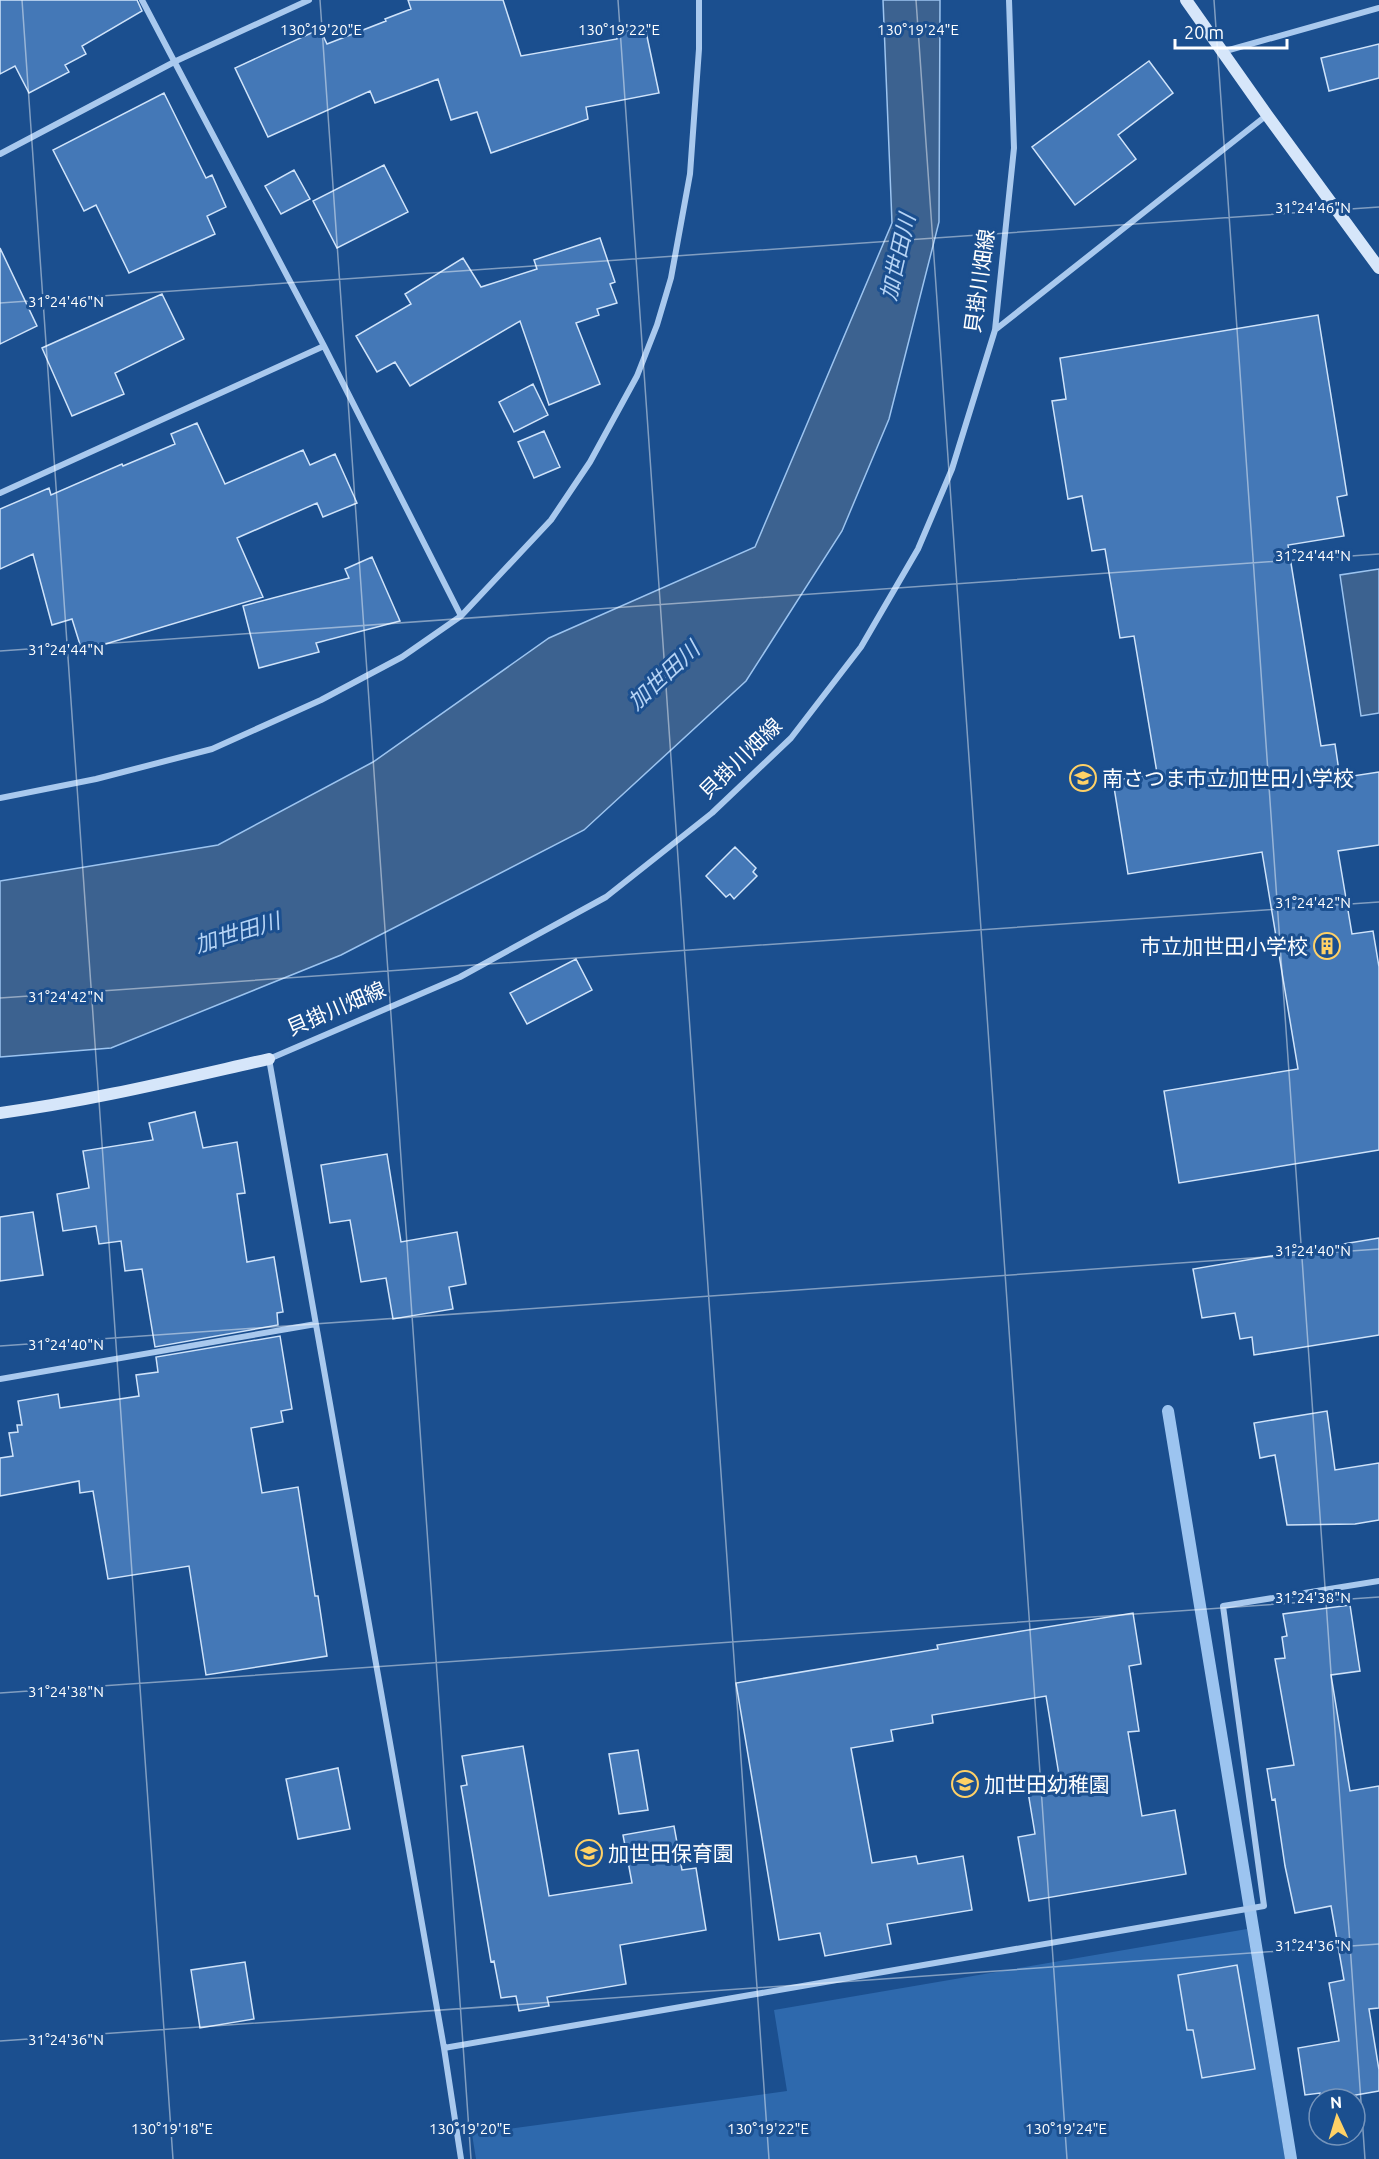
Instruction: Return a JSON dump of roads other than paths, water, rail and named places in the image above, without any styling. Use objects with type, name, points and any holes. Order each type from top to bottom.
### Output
[{"type":"street","points":[[142,0],[324,346],[461,616]]},
{"type":"street","points":[[0,154],[176,61],[309,0]]},
{"type":"street","points":[[0,798],[96,779],[212,749],[342,689],[402,657],[461,616],[551,520],[590,462],[637,376],[657,325],[671,278],[690,174],[699,49],[699,0]]},
{"type":"street","name":"貝掛川畑線","points":[[0,1113],[44,1107],[150,1086],[269,1059],[460,976],[606,897],[712,813],[791,738],[861,647],[918,549],[952,469],[995,330],[1014,148],[1010,0]]},
{"type":"street","points":[[1186,0],[1379,268]]},
{"type":"street","points":[[1222,52],[1379,8]]},
{"type":"street","points":[[995,330],[1267,114]]},
{"type":"street","points":[[0,493],[324,346]]},
{"type":"street","points":[[269,1059],[444,2048],[461,2159]]},
{"type":"street","points":[[0,1379],[316,1324]]},
{"type":"street","points":[[444,2048],[1264,1906],[1223,1606],[1379,1581]]},
{"type":"water","name":"加世田川","points":[[883,0],[940,0],[939,222],[889,419],[842,531],[746,681],[584,830],[341,955],[111,1048],[0,1057],[0,881],[218,845],[373,762],[549,638],[755,547],[892,223]]},
{"type":"water","points":[[1379,569],[1379,713],[1361,716],[1340,575]]},
{"type":"waterway","points":[[1168,1411],[1291,2159]]},
{"type":"place","name":"南さつま市立加世田小学校","points":[[1083,778]]},
{"type":"place","name":"市立加世田小学校","points":[[1327,946]]},
{"type":"place","name":"加世田幼稚園","points":[[965,1784]]},
{"type":"place","name":"加世田保育園","points":[[589,1853]]}]
